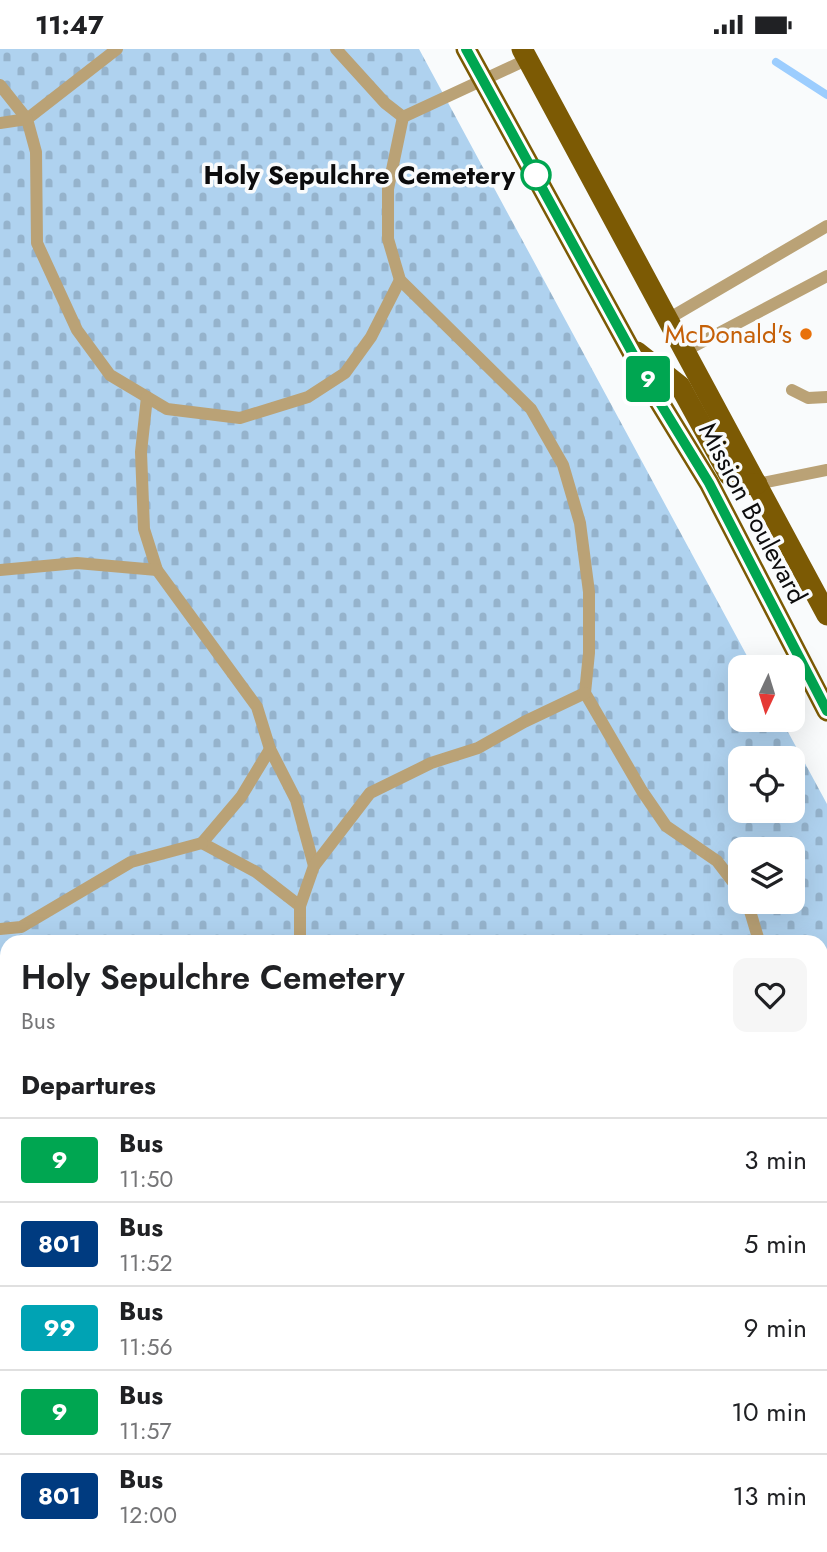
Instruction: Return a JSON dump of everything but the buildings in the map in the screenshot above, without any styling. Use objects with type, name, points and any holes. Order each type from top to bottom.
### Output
[{"type":"main road","name":"Mission Boulevard","points":[[466,49],[630,347],[709,483],[827,711]]},
{"type":"main road","name":"Mission Boulevard","points":[[525,54],[668,319],[683,352],[827,615]]},
{"type":"main road","points":[[630,347],[680,386],[729,475],[742,485],[757,484]]},
{"type":"lane","points":[[0,123],[27,119],[117,49]]},
{"type":"lane","points":[[336,49],[385,103],[403,117]]},
{"type":"lane","points":[[403,117],[482,79],[525,54]]},
{"type":"lane","points":[[0,85],[27,119],[36,152],[37,243],[77,330],[110,375],[167,409],[240,418],[308,397],[345,373],[371,337],[400,280]]},
{"type":"lane","points":[[403,117],[388,189],[388,239],[400,280],[531,409],[563,465],[580,523],[589,593],[589,653],[585,693],[642,791],[666,826],[717,861],[728,875]]},
{"type":"lane","points":[[668,319],[827,226]]},
{"type":"lane","points":[[683,352],[827,276]]},
{"type":"lane","points":[[793,390],[808,398],[827,397]]},
{"type":"lane","points":[[147,397],[141,452],[144,529],[158,570],[257,707],[270,749],[296,800],[314,866]]},
{"type":"lane","points":[[757,484],[827,470]]},
{"type":"lane","points":[[0,570],[77,563],[158,570]]},
{"type":"lane","points":[[300,935],[300,906],[314,866],[370,793],[431,763],[478,748],[585,693]]},
{"type":"lane","points":[[0,929],[21,927],[131,862],[202,843],[241,797],[270,749]]},
{"type":"lane","points":[[202,843],[256,872],[300,906]]},
{"type":"lane","points":[[751,914],[757,935]]},
{"type":"green space","name":"Holy Sepulchre Cemetery","points":[[0,49],[419,49],[747,655],[728,655],[728,732],[788,732],[796,746],[728,746],[728,823],[805,823],[805,763],[827,804],[827,935],[0,935]]},
{"type":"waterway","points":[[776,62],[827,95]]},
{"type":"bus line","name":"9","points":[[466,49],[657,398],[709,483],[827,711]]},
{"type":"place","name":"Holy Sepulchre Cemetery","points":[[536,175]]},
{"type":"place","name":"McDonald's","points":[[806,334]]}]
